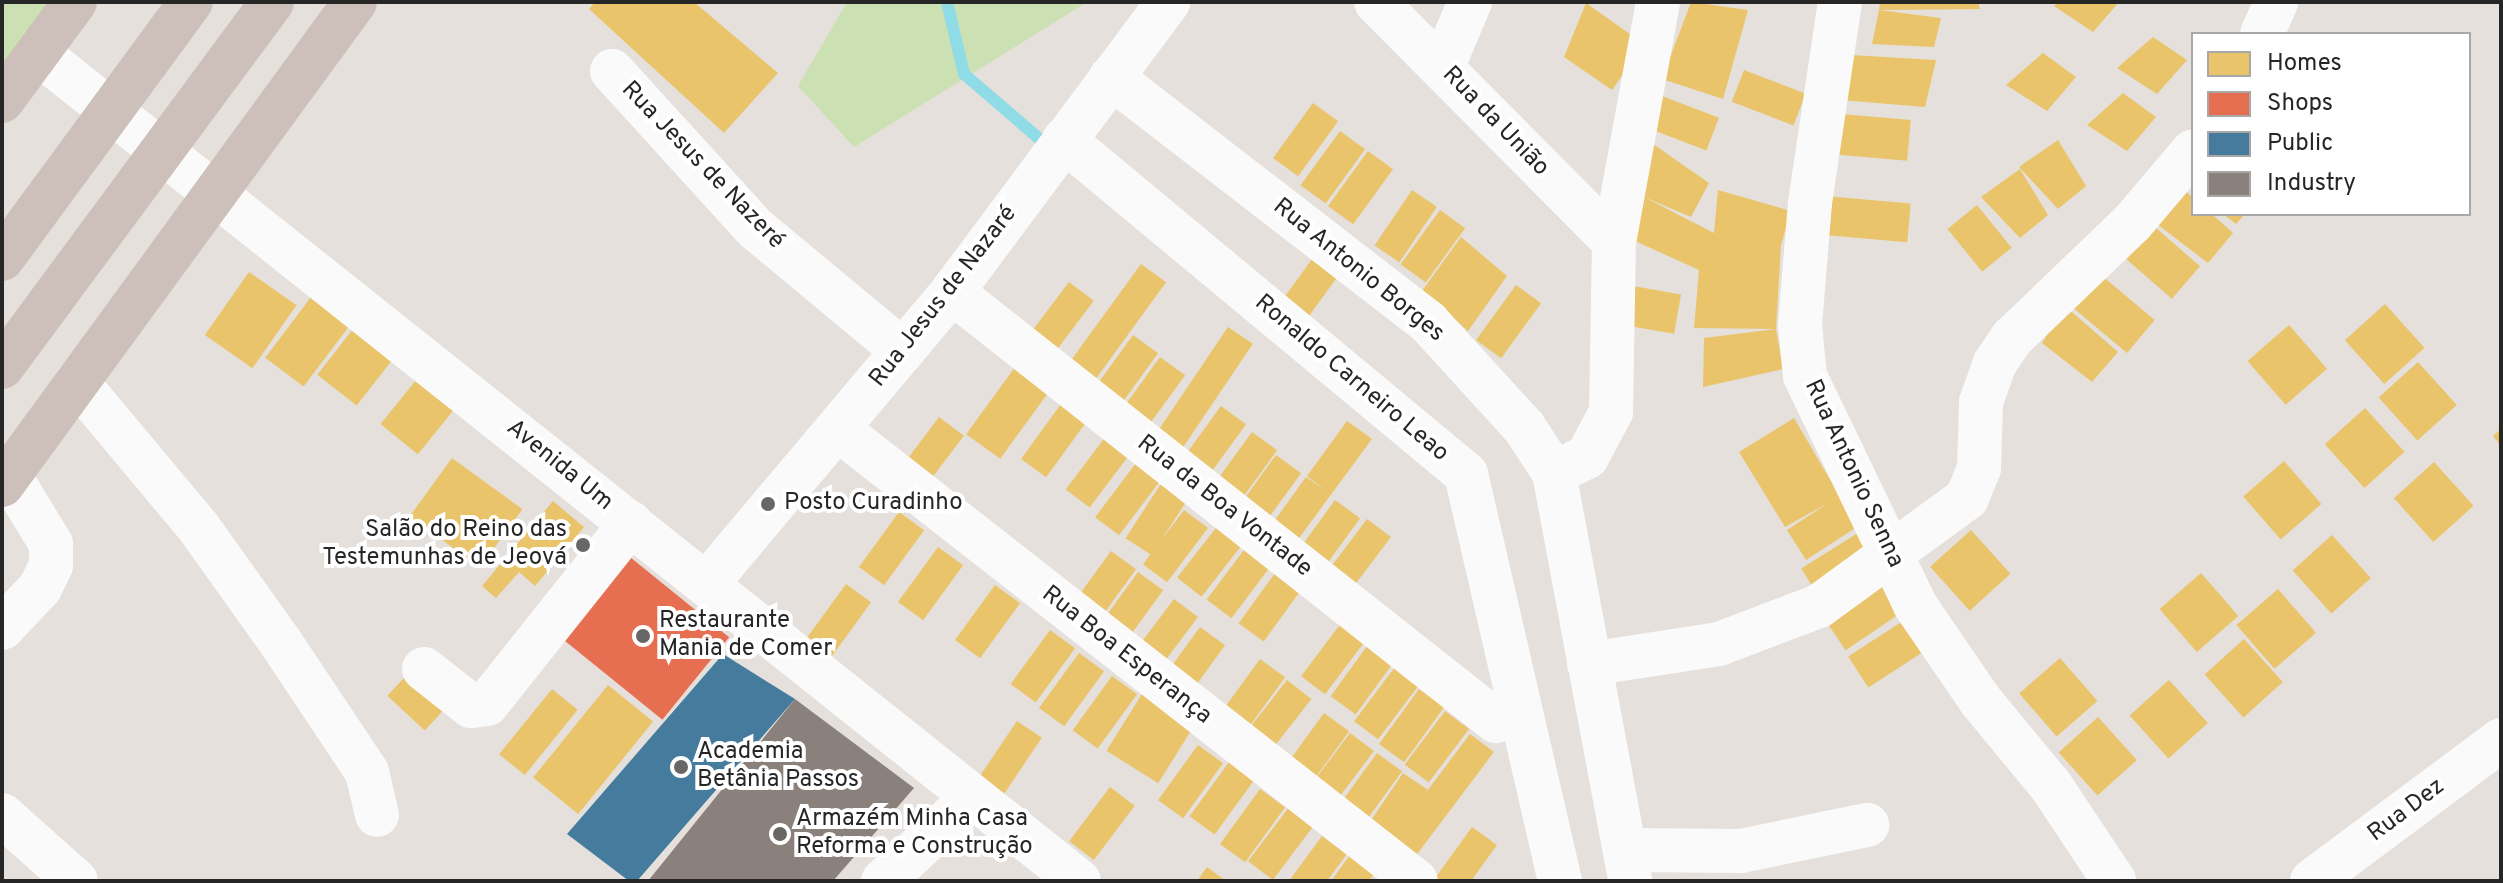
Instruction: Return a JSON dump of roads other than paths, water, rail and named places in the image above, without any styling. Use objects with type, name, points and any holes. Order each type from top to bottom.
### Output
[{"type":"highway","points":[[2,101],[75,2]]},
{"type":"highway","points":[[2,259],[191,2]]},
{"type":"highway","points":[[2,367],[272,2]]},
{"type":"highway","points":[[6,480],[355,2]]},
{"type":"street","name":"Rua Jesus de Nazaré","points":[[708,582],[952,292],[1168,2]]},
{"type":"street","name":"Rua da União","points":[[1376,2],[1614,242]]},
{"type":"street","points":[[1442,68],[1470,2]]},
{"type":"street","points":[[1554,473],[1587,457],[1611,412],[1614,242],[1658,2]]},
{"type":"street","name":"Rua Antonio Senna","points":[[1840,2],[1810,203],[1800,325],[1805,376],[1915,605],[1980,700],[2019,743],[2114,881]]},
{"type":"street","points":[[2263,32],[2276,2]]},
{"type":"street","name":"Avenida Um","points":[[38,53],[708,582],[971,799],[1079,881]]},
{"type":"street","name":"Rua Jesus de Nazeré","points":[[612,71],[756,229],[903,351]]},
{"type":"street","name":"Rua Antonio Borges","points":[[1111,77],[1428,322],[1524,427],[1554,473],[1628,865]]},
{"type":"street","name":"Ronaldo Carneiro Leao","points":[[1064,140],[1466,474],[1560,881]]},
{"type":"street","points":[[1589,664],[1719,644],[1819,606],[1967,498],[1979,469],[1981,402],[1995,363],[2012,338],[2132,223],[2191,153]]},
{"type":"street","name":"Rua da Boa Vontade","points":[[952,292],[1496,721]]},
{"type":"street","points":[[77,382],[199,528],[281,643],[367,772],[377,815]]},
{"type":"street","name":"Rua Boa Esperança","points":[[839,430],[1416,881]]},
{"type":"street","points":[[2,628],[40,588],[51,565],[51,544],[6,480]]},
{"type":"street","points":[[424,669],[471,706],[487,704],[631,523]]},
{"type":"street","name":"Rua Dez","points":[[2312,881],[2501,740]]},
{"type":"street","points":[[883,881],[971,799]]},
{"type":"street","points":[[2,815],[76,881]]},
{"type":"street","points":[[1628,865],[1741,851],[1867,825]]},
{"type":"waterway","points":[[947,2],[964,74],[1049,147]]},
{"type":"place","name":"Posto Curadinho","points":[[768,504]]},
{"type":"place","name":"Salão do Reino das Testemunhas de Jeová","points":[[583,545]]},
{"type":"place","name":"Restaurante Mania de Comer","points":[[643,636]]},
{"type":"place","name":"Academia Betânia Passos","points":[[681,767]]},
{"type":"place","name":"Armazém Minha Casa Reforma e Construção","points":[[780,834]]}]
